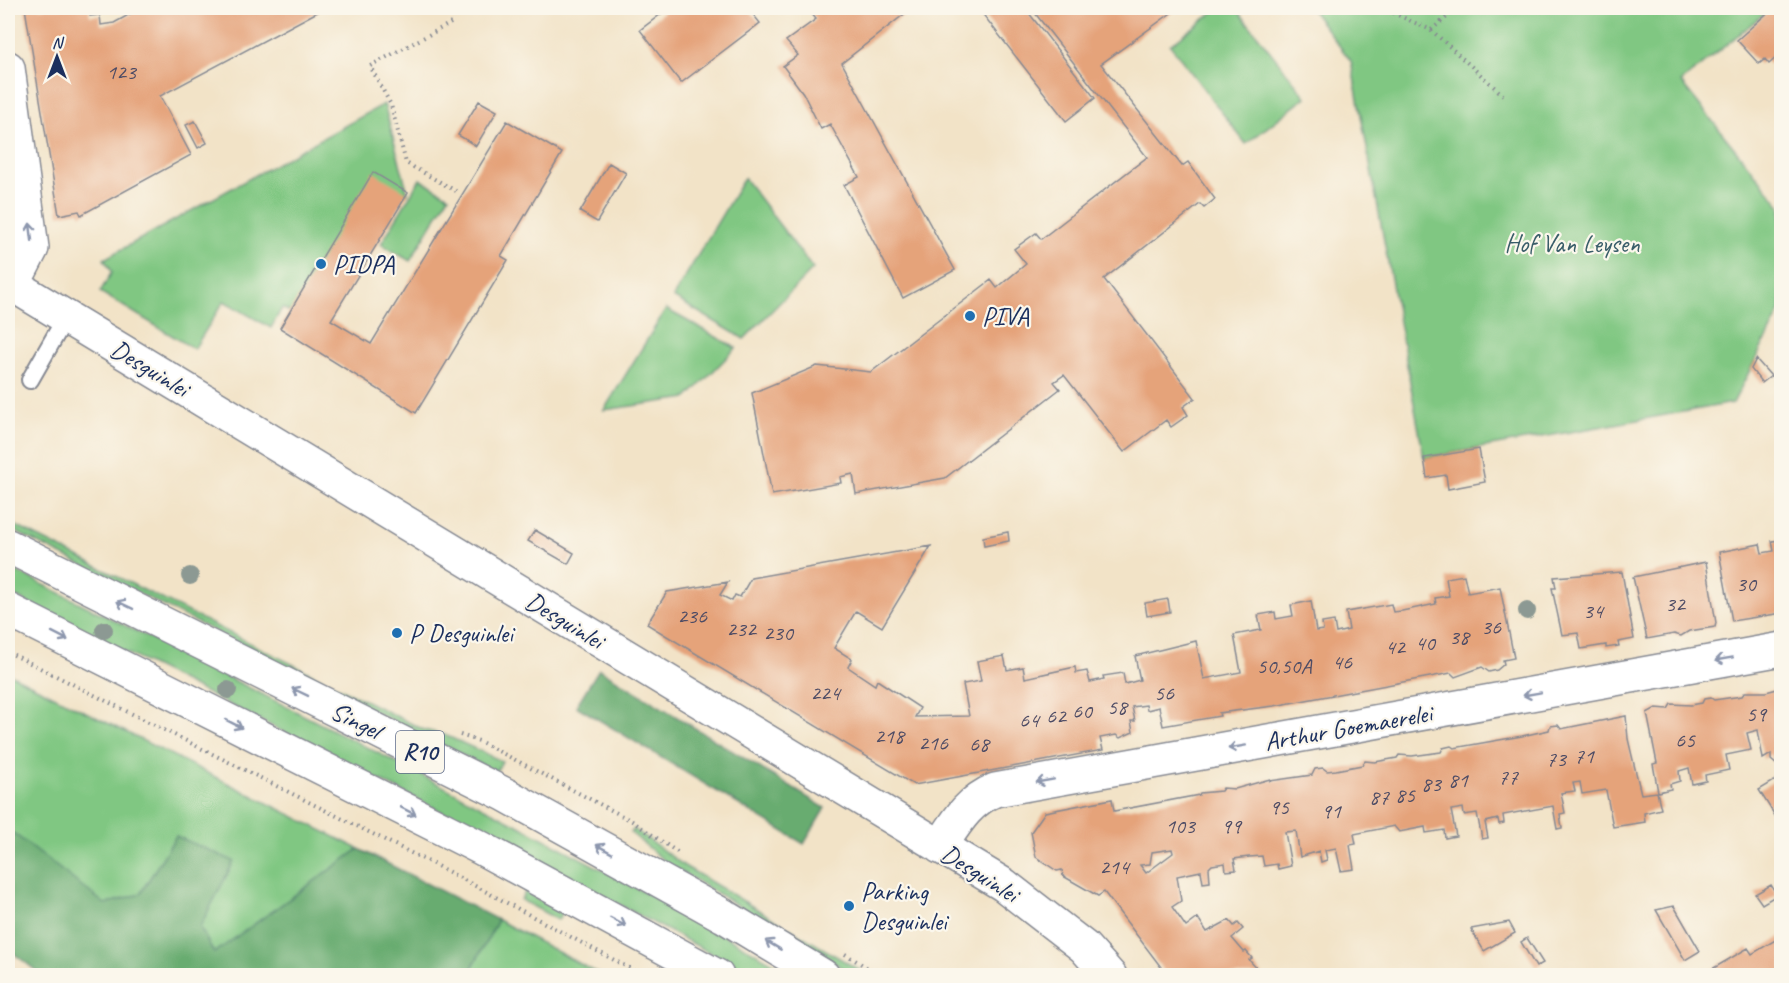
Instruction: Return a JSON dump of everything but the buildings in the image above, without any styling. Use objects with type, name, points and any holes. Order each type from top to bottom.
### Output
[{"type":"street","points":[[8,68],[33,249],[10,284]]},
{"type":"street","name":"Desguinlei","points":[[10,284],[1004,885],[1046,915],[1084,947],[1110,975]]},
{"type":"street","name":"Singel","points":[[8,546],[506,795],[724,916],[823,975]]},
{"type":"street","name":"R10","points":[[8,610],[481,848],[717,975]]},
{"type":"street","name":"Arthur Goemaerelei","points":[[940,847],[976,798],[995,790],[1782,649]]},
{"type":"lane","points":[[30,380],[66,317]]},
{"type":"path","points":[[1382,8],[1431,30],[1503,95]]},
{"type":"path","points":[[1431,30],[1458,8]]},
{"type":"path","points":[[451,23],[370,66],[391,105],[406,163],[456,191]]},
{"type":"path","points":[[8,652],[449,872],[644,975]]},
{"type":"green space","points":[[1219,8],[1236,8],[1306,97],[1246,144],[1170,45]]},
{"type":"green space","name":"Hof Van Leysen","points":[[1310,8],[1771,8],[1681,82],[1781,206],[1781,310],[1733,403],[1424,458],[1351,61]]},
{"type":"green space","points":[[384,104],[408,193],[290,312],[282,308],[271,328],[224,301],[194,349],[100,292],[112,272],[104,259]]},
{"type":"green space","points":[[744,178],[813,269],[744,339],[673,297]]},
{"type":"green space","points":[[420,179],[449,196],[410,261],[381,244]]},
{"type":"green space","points":[[666,309],[736,348],[687,398],[604,410]]},
{"type":"green space","points":[[8,522],[424,730],[445,735],[502,761],[496,772],[8,528]]},
{"type":"green space","points":[[8,567],[502,817],[795,975],[752,975],[476,829],[8,593]]},
{"type":"green space","points":[[599,669],[825,808],[804,844],[576,706]]},
{"type":"green space","points":[[8,673],[359,849],[407,975],[42,975],[8,949]]},
{"type":"green space","points":[[8,829],[105,904],[140,894],[176,836],[234,861],[200,927],[214,953],[359,849],[498,920],[468,975],[42,975],[8,949]]},
{"type":"green space","points":[[634,829],[686,867],[868,975],[855,975],[668,864],[631,833]]},
{"type":"green space","points":[[525,892],[563,912],[558,920],[521,900]]},
{"type":"green space","points":[[498,920],[601,975],[468,976]]},
{"type":"place","name":"PIDPA","points":[[321,264]]},
{"type":"place","name":"PIVA","points":[[970,316]]},
{"type":"place","name":"P Desguinlei","points":[[397,633]]},
{"type":"place","name":"Parking Desguinlei","points":[[849,906]]}]
